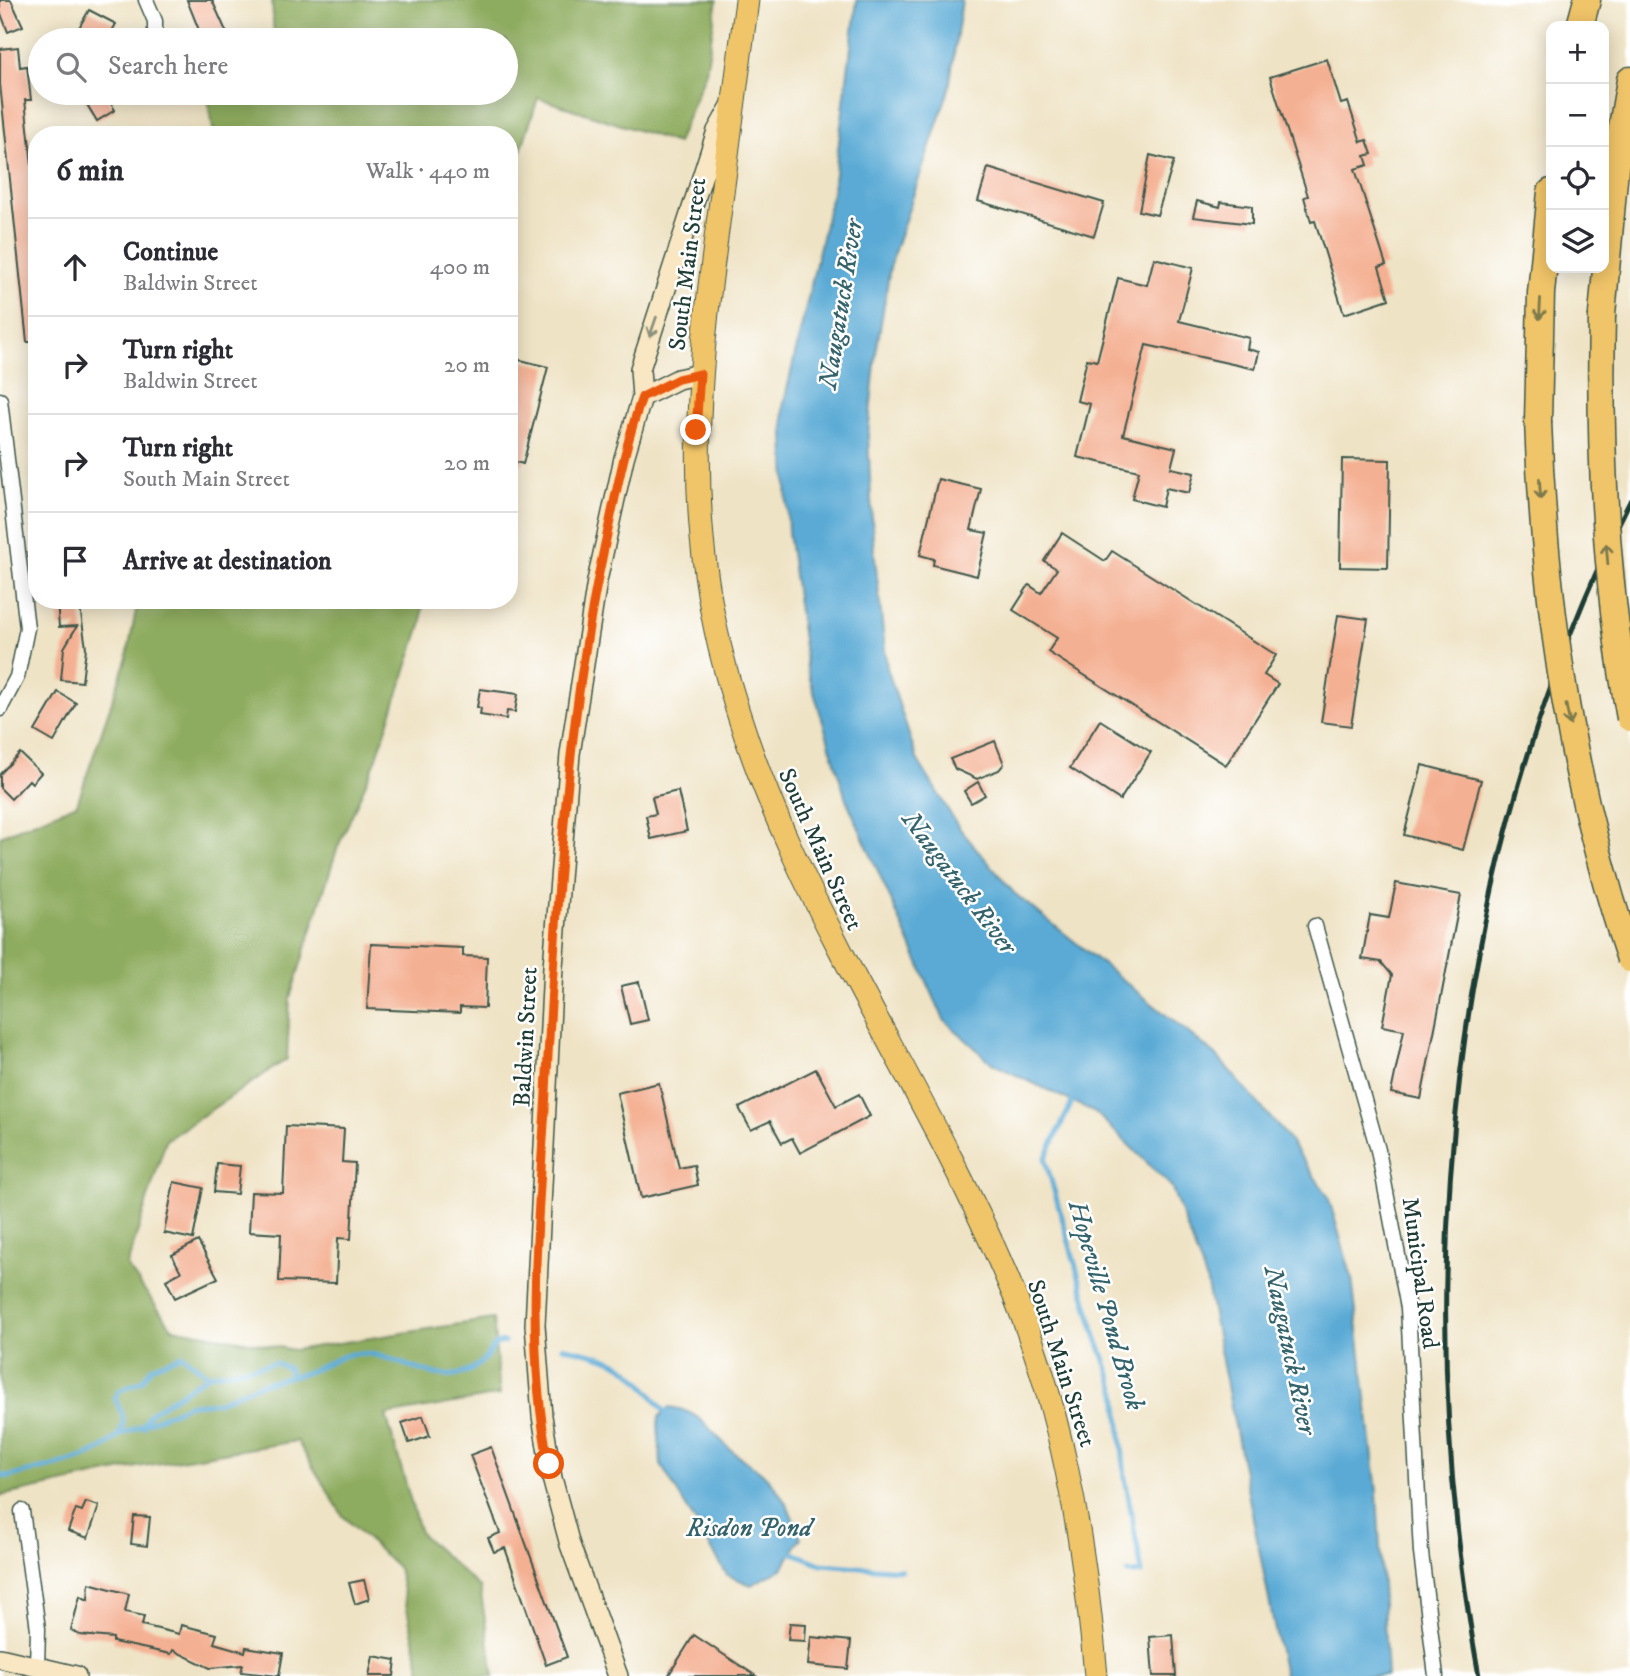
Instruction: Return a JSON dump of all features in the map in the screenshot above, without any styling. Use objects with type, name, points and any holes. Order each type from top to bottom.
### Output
[{"type":"highway","points":[[1581,21],[1587,0]]},
{"type":"highway","points":[[1630,80],[1615,168],[1602,315],[1600,429],[1606,550],[1630,718]]},
{"type":"highway","points":[[1549,210],[1541,293],[1538,421],[1544,554],[1561,683],[1589,812],[1630,958]]},
{"type":"main road","name":"South Main Street","points":[[747,0],[700,374],[696,456],[701,533],[714,622],[739,716],[768,798],[800,874],[972,1201],[1021,1311],[1054,1408],[1068,1471],[1096,1676]]},
{"type":"main road","name":"Baldwin Street","points":[[618,1676],[570,1545],[552,1478],[539,1389],[536,1302],[554,955],[570,754],[597,582],[624,458],[642,397],[641,362],[720,125],[733,102]]},
{"type":"main road","points":[[642,397],[678,379],[700,374]]},
{"type":"main road","points":[[0,1658],[76,1676]]},
{"type":"street","points":[[146,0],[155,21],[155,28]]},
{"type":"street","points":[[0,400],[27,628],[17,677],[0,709]]},
{"type":"street","name":"Municipal Road","points":[[1315,926],[1378,1150],[1408,1308],[1421,1553],[1436,1676]]},
{"type":"street","points":[[22,1511],[38,1629],[37,1666]]},
{"type":"green space","points":[[272,0],[717,0],[706,72],[677,143],[538,98],[518,159],[518,126],[212,126],[209,105],[518,105],[518,28],[273,28]]},
{"type":"green space","points":[[136,609],[422,609],[422,622],[376,760],[337,849],[290,998],[287,1059],[166,1140],[127,1266],[172,1328],[294,1350],[493,1319],[500,1395],[386,1415],[420,1533],[480,1588],[494,1676],[422,1676],[398,1568],[343,1516],[297,1441],[137,1467],[0,1496],[0,836],[77,804],[127,657]]},
{"type":"water","name":"Naugatuck River","points":[[857,0],[962,0],[949,89],[891,262],[876,353],[868,435],[873,540],[887,668],[917,759],[959,828],[1014,893],[1216,1055],[1284,1133],[1328,1196],[1352,1278],[1377,1492],[1387,1676],[1284,1676],[1206,1279],[1171,1186],[1096,1113],[993,1064],[944,1020],[846,799],[807,669],[788,532],[783,407],[833,189]]},
{"type":"water","name":"Risdon Pond","points":[[669,1407],[688,1412],[703,1422],[730,1449],[761,1472],[780,1494],[801,1538],[782,1569],[751,1585],[727,1575],[661,1465],[659,1417]]},
{"type":"building","points":[[0,0],[11,0],[23,26],[8,32],[0,11]]},
{"type":"building","points":[[187,0],[212,0],[225,28],[198,28]]},
{"type":"building","points":[[89,10],[116,24],[114,28],[79,28]]},
{"type":"building","points":[[18,47],[20,67],[27,66],[28,74],[28,100],[25,100],[28,128],[28,342],[0,84],[0,49]]},
{"type":"building","points":[[1327,59],[1341,104],[1348,102],[1361,142],[1367,140],[1372,154],[1365,156],[1368,165],[1355,169],[1386,265],[1379,267],[1389,299],[1344,314],[1315,221],[1311,222],[1304,197],[1308,196],[1270,77]]},
{"type":"building","points":[[87,105],[112,105],[115,110],[97,121]]},
{"type":"building","points":[[1150,155],[1174,161],[1157,215],[1139,211]]},
{"type":"building","points":[[988,168],[1104,203],[1094,236],[978,201]]},
{"type":"building","points":[[1197,201],[1220,207],[1221,202],[1252,206],[1252,224],[1193,217]]},
{"type":"building","points":[[1154,258],[1193,268],[1179,321],[1249,338],[1247,349],[1259,352],[1255,369],[1146,345],[1123,435],[1176,448],[1171,468],[1194,473],[1189,493],[1166,488],[1162,507],[1132,499],[1139,471],[1077,457],[1090,404],[1077,401],[1087,359],[1097,361],[1118,278],[1147,285]]},
{"type":"building","points":[[518,359],[548,367],[523,464],[518,463]]},
{"type":"building","points":[[1342,459],[1390,460],[1388,568],[1340,567]]},
{"type":"building","points":[[938,479],[981,489],[971,530],[987,533],[977,576],[933,565],[934,559],[920,555]]},
{"type":"building","points":[[1062,533],[1105,561],[1112,551],[1276,655],[1264,675],[1278,684],[1226,765],[1048,652],[1057,638],[1013,610],[1029,585],[1041,593],[1057,569],[1044,561]]},
{"type":"building","points":[[58,609],[80,609],[86,648],[82,682],[61,680],[64,648],[77,626],[59,627]]},
{"type":"building","points":[[1338,615],[1368,619],[1351,726],[1321,722]]},
{"type":"building","points":[[480,689],[518,694],[515,712],[507,711],[506,719],[480,715],[481,708],[477,707]]},
{"type":"building","points":[[58,692],[76,703],[54,742],[35,731]]},
{"type":"building","points":[[1100,720],[1151,752],[1120,800],[1070,768]]},
{"type":"building","points":[[995,741],[1004,764],[999,770],[977,779],[955,769],[950,759]]},
{"type":"building","points":[[20,753],[41,773],[32,783],[29,780],[11,799],[0,788],[0,774]]},
{"type":"building","points":[[1422,765],[1481,780],[1463,850],[1404,835]]},
{"type":"building","points":[[978,782],[985,795],[971,803],[964,791]]},
{"type":"building","points":[[678,791],[687,831],[651,839],[646,816],[656,814],[652,797]]},
{"type":"building","points":[[1396,883],[1461,895],[1421,1099],[1391,1093],[1404,1030],[1382,1026],[1392,975],[1381,962],[1362,959],[1370,915],[1389,918]]},
{"type":"building","points":[[371,944],[463,948],[463,956],[487,957],[485,1008],[460,1007],[460,1013],[367,1009]]},
{"type":"building","points":[[639,982],[648,1020],[630,1024],[621,986]]},
{"type":"building","points":[[816,1069],[836,1106],[859,1094],[870,1116],[800,1153],[792,1138],[782,1143],[770,1121],[751,1130],[739,1108]]},
{"type":"building","points":[[659,1083],[679,1168],[694,1165],[698,1185],[641,1198],[617,1093]]},
{"type":"building","points":[[286,1126],[344,1129],[342,1162],[355,1163],[351,1239],[338,1238],[336,1283],[279,1281],[281,1234],[249,1232],[251,1192],[283,1193]]},
{"type":"building","points":[[217,1164],[240,1166],[237,1194],[214,1192]]},
{"type":"building","points":[[174,1182],[203,1188],[193,1239],[164,1233]]},
{"type":"building","points":[[198,1241],[218,1278],[175,1298],[166,1280],[181,1272],[172,1255]]},
{"type":"building","points":[[423,1416],[430,1436],[409,1443],[402,1423]]},
{"type":"building","points":[[491,1447],[567,1657],[546,1665],[505,1548],[494,1552],[488,1538],[500,1533],[470,1455]]},
{"type":"building","points":[[86,1502],[99,1506],[88,1538],[68,1531],[76,1509],[82,1511]]},
{"type":"building","points":[[134,1516],[150,1517],[147,1546],[131,1544]]},
{"type":"building","points":[[364,1580],[369,1599],[355,1604],[349,1583]]},
{"type":"building","points":[[89,1583],[129,1594],[125,1612],[144,1616],[142,1625],[179,1634],[181,1625],[217,1634],[214,1643],[245,1652],[246,1647],[283,1653],[279,1676],[241,1672],[243,1665],[210,1668],[173,1650],[171,1654],[113,1642],[113,1638],[80,1635],[71,1630],[80,1596],[88,1600]]},
{"type":"building","points":[[790,1623],[806,1624],[805,1641],[788,1640]]},
{"type":"building","points":[[694,1635],[756,1676],[668,1676]]},
{"type":"building","points":[[1173,1635],[1176,1676],[1153,1676],[1150,1637]]},
{"type":"building","points":[[811,1637],[851,1641],[848,1669],[808,1665]]},
{"type":"building","points":[[373,1656],[396,1660],[394,1676],[369,1676]]},
{"type":"waterway","name":"Hopeville Pond Brook","points":[[1074,1098],[1045,1159],[1096,1336],[1117,1393],[1125,1478],[1142,1573],[1128,1573]]},
{"type":"waterway","name":"Hopeville Pond Brook","points":[[0,1475],[8,1477],[57,1465],[95,1452],[110,1443],[120,1432],[123,1418],[115,1398],[119,1391],[142,1381],[152,1367],[182,1355],[208,1375],[275,1363],[288,1368],[291,1376],[299,1375],[352,1354],[387,1358],[425,1372],[444,1375],[462,1373],[479,1364],[495,1344],[504,1342]]},
{"type":"waterway","name":"Hopeville Pond Brook","points":[[562,1347],[611,1360],[622,1366],[641,1383],[664,1411],[671,1413]]},
{"type":"waterway","points":[[143,1427],[149,1414],[208,1375]]},
{"type":"waterway","points":[[118,1436],[190,1404],[218,1402],[257,1385],[291,1376]]},
{"type":"waterway","name":"Hopeville Pond Brook","points":[[788,1551],[821,1564],[901,1570]]},
{"type":"railway","points":[[1479,1676],[1457,1528],[1447,1378],[1448,1227],[1460,1076],[1484,927],[1520,781],[1569,638],[1630,501]]},
{"type":"route","points":[[549,1464],[537,1366],[536,1290],[556,921],[566,792],[578,694],[592,607],[617,486],[642,397],[678,379],[700,374],[696,430]]}]
